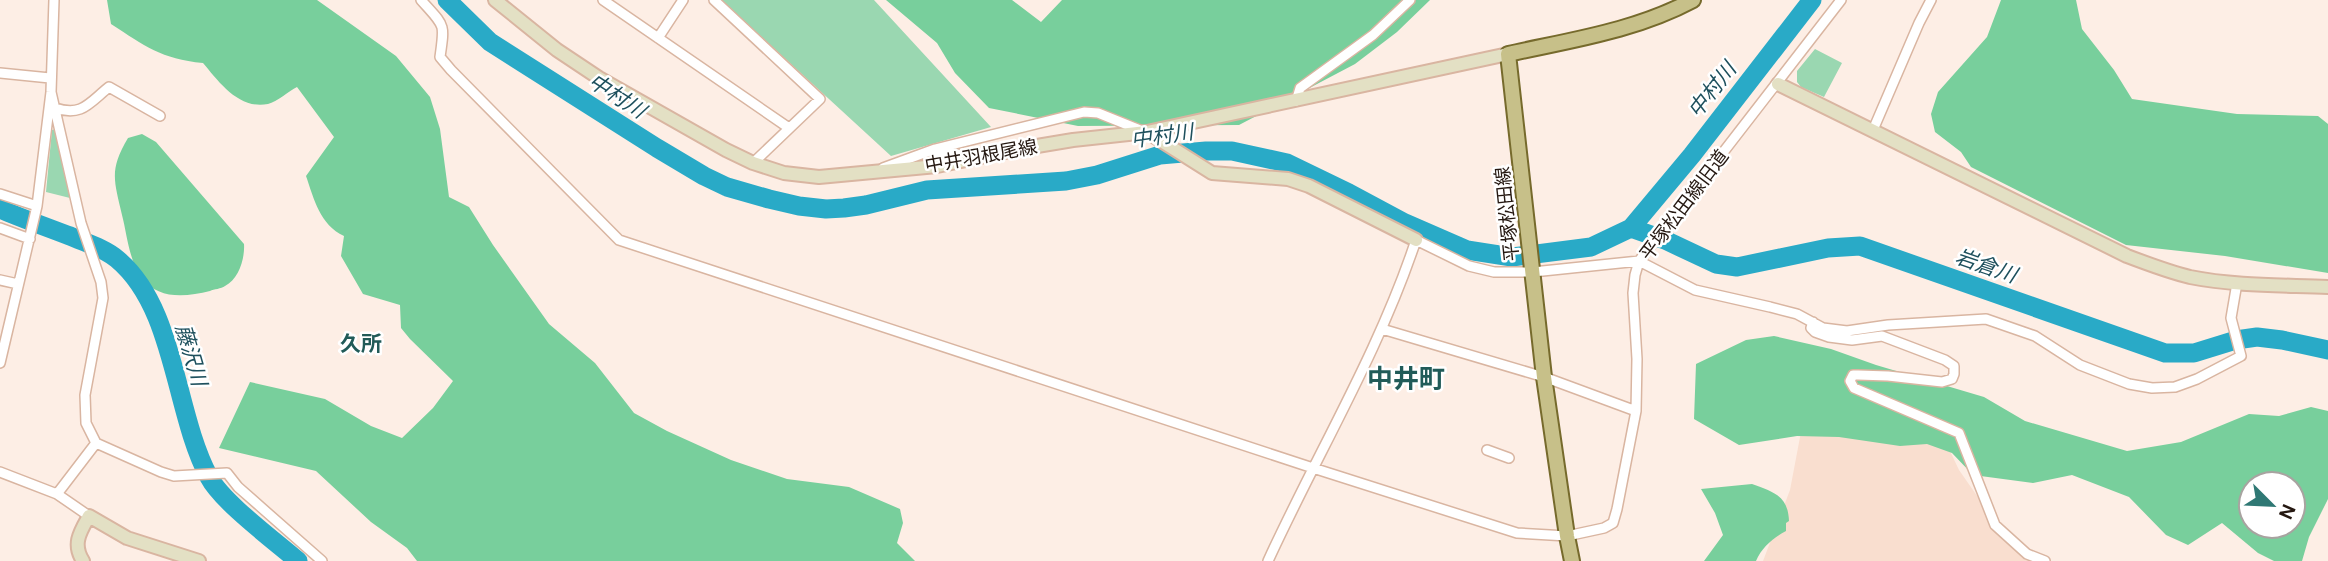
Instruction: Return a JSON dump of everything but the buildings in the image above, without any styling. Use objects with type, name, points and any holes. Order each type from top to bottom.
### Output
[{"type":"main road","name":"中井羽根尾線","points":[[495,0],[557,50],[599,78],[726,150],[753,163],[784,173],[819,177],[937,166],[1073,140],[1147,132],[1508,54]]},
{"type":"main road","points":[[1508,54],[1628,27],[1667,14],[1693,0]]},
{"type":"main road","name":"平塚松田線","points":[[1508,54],[1544,377],[1573,561]]},
{"type":"main road","points":[[1778,84],[2127,256],[2162,269],[2191,277],[2328,288]]},
{"type":"main road","points":[[1147,132],[1212,173],[1288,179],[1416,240]]},
{"type":"main road","points":[[83,561],[77,552],[77,539],[89,516],[127,538],[199,561]]},
{"type":"street","points":[[54,0],[51,92],[81,223],[101,282],[103,298],[85,395],[86,423],[96,443],[161,472],[174,476],[227,473],[321,561]]},
{"type":"street","points":[[421,0],[442,23],[444,29],[440,57],[618,240],[1517,533],[1567,536]]},
{"type":"street","points":[[603,0],[789,128]]},
{"type":"street","points":[[657,38],[683,0]]},
{"type":"street","points":[[714,0],[820,99],[753,163]]},
{"type":"street","points":[[1296,101],[1300,88],[1373,35],[1410,0]]},
{"type":"street","name":"平塚松田線旧道","points":[[1567,536],[1604,528],[1613,523],[1617,509],[1636,411],[1637,359],[1633,293],[1639,261],[1842,0]]},
{"type":"street","points":[[1872,130],[1931,0]]},
{"type":"street","points":[[0,73],[50,78]]},
{"type":"street","points":[[55,108],[70,113],[83,108],[109,87],[160,116]]},
{"type":"street","points":[[0,363],[37,208],[51,92]]},
{"type":"street","points":[[868,173],[935,149],[1084,112],[1098,113],[1147,132]]},
{"type":"street","points":[[935,149],[940,154],[962,154],[967,160]]},
{"type":"street","points":[[0,194],[37,208]]},
{"type":"street","points":[[0,229],[30,237]]},
{"type":"street","points":[[1268,561],[1382,329],[1400,288],[1416,240],[1469,266],[1494,272],[1639,261],[1695,290],[1797,314],[1823,328],[1847,331],[1888,325],[1986,319],[2034,336],[2080,365],[2129,384],[2152,388],[2175,387],[2197,379],[2241,356],[2231,317],[2237,282]]},
{"type":"street","points":[[0,280],[18,284]]},
{"type":"street","points":[[1813,322],[1811,328],[1815,332],[1829,337],[1853,340],[1882,337],[1951,364],[1955,370],[1948,381],[1924,382],[1888,376],[1858,375],[1851,378],[1850,385],[1959,433],[1995,525],[2027,554],[2045,561]]},
{"type":"street","points":[[1382,329],[1544,377],[1636,411]]},
{"type":"street","points":[[57,495],[96,443]]},
{"type":"street","points":[[1487,450],[1509,458]]},
{"type":"street","points":[[0,472],[57,495],[89,516]]},
{"type":"shaded area","points":[[1804,416],[1941,445],[1950,451],[1959,470],[1982,503],[1992,526],[2024,557],[2032,561],[1763,561],[1790,490]]},
{"type":"green space","points":[[107,0],[317,0],[396,56],[430,97],[440,129],[449,197],[469,207],[549,324],[595,363],[634,413],[731,460],[787,479],[849,487],[900,509],[903,523],[897,543],[915,561],[417,561],[407,548],[371,522],[316,471],[219,448],[250,382],[325,399],[371,426],[402,438],[433,408],[453,381],[401,328],[400,305],[363,294],[341,256],[344,236],[324,218],[306,176],[334,137],[297,87],[268,104],[258,105],[239,99],[203,63],[164,55],[111,24]]},
{"type":"green space","points":[[721,0],[874,0],[991,127],[891,156]]},
{"type":"green space","points":[[886,0],[1012,0],[1041,22],[1062,0],[1430,0],[1397,32],[1355,64],[1239,125],[1078,126],[989,108],[955,73],[937,43]]},
{"type":"green space","points":[[2001,0],[2076,0],[2082,29],[2114,70],[2132,99],[2237,114],[2318,116],[2328,124],[2328,273],[2225,256],[2126,245],[1971,167],[1961,152],[1935,132],[1931,114],[1938,92],[1987,37]]},
{"type":"green space","points":[[1815,49],[1842,63],[1824,97],[1801,87],[1797,82],[1797,71]]},
{"type":"green space","points":[[56,129],[70,198],[46,192],[52,130]]},
{"type":"green space","points":[[142,134],[156,142],[244,244],[242,262],[237,273],[230,283],[223,287],[191,295],[172,295],[155,290],[137,270],[129,247],[115,175],[118,159],[128,138]]},
{"type":"green space","points":[[1774,336],[1831,349],[1984,397],[2025,421],[2127,451],[2181,442],[2249,414],[2279,416],[2311,407],[2328,411],[2328,499],[2309,537],[2302,561],[2274,561],[2258,553],[2242,540],[2307,540],[2307,470],[2237,470],[2237,536],[2222,523],[2188,545],[2166,535],[2129,497],[2072,475],[2033,483],[1973,475],[1952,453],[1927,444],[1900,446],[1839,437],[1797,436],[1739,445],[1694,419],[1696,364],[1746,340]]},
{"type":"green space","points":[[1752,484],[1773,492],[1786,505],[1789,521],[1786,523],[1786,531],[1768,543],[1756,561],[1704,561],[1723,535],[1715,513],[1701,489]]},
{"type":"waterway","name":"中村川","points":[[447,0],[490,42],[657,148],[727,187],[769,199],[799,206],[844,208],[927,190],[1066,181],[1097,175],[1160,155],[1232,151],[1287,163],[1405,223],[1467,250],[1512,257],[1591,247],[1631,228],[1692,155],[1812,0]]},
{"type":"waterway","name":"藤沢川","points":[[0,209],[101,249],[117,259],[136,280],[163,332],[197,451],[209,477],[225,498],[298,561]]},
{"type":"waterway","name":"岩倉川","points":[[1631,228],[1665,240],[1716,264],[1737,267],[1828,248],[1860,246],[2165,353],[2194,353],[2236,340],[2257,337],[2328,350]]},
{"type":"district","name":"久所","points":[[361,344]]},
{"type":"district","name":"中井町","points":[[1406,379]]}]
